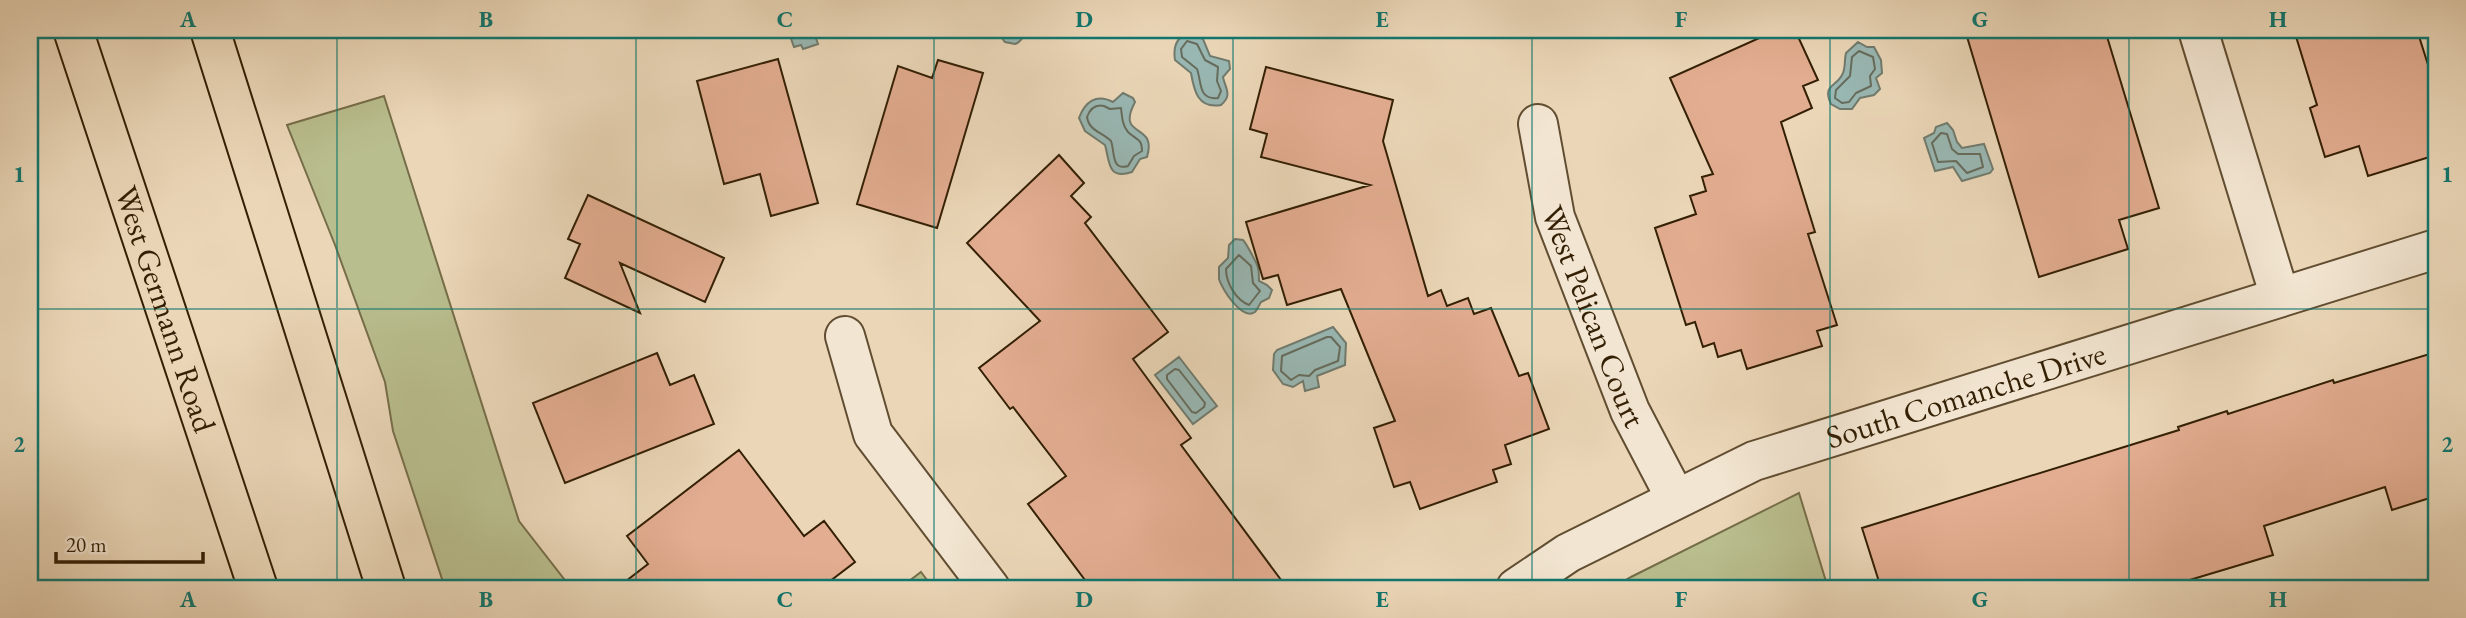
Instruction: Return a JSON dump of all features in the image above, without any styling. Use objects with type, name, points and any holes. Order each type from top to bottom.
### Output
[{"type":"main road","name":"West Germann Road","points":[[73,30],[258,588]]},
{"type":"main road","points":[[210,30],[386,588]]},
{"type":"street","points":[[2198,30],[2280,297]]},
{"type":"street","name":"West Pelican Court","points":[[1538,124],[1555,216],[1630,411],[1676,499]]},
{"type":"street","name":"South Comanche Drive","points":[[1516,588],[1568,553],[1754,461],[2436,249]]},
{"type":"street","points":[[845,336],[873,434],[990,588]]},
{"type":"green space","points":[[384,96],[519,521],[571,588],[445,588],[393,431],[385,382],[287,125]]},
{"type":"green space","points":[[1799,493],[1828,588],[1612,588],[1631,577]]},
{"type":"green space","points":[[921,572],[933,588],[900,588]]},
{"type":"water","points":[[788,30],[813,30],[818,44],[803,49],[801,45],[794,47]]},
{"type":"water","points":[[996,30],[1030,30],[1015,44],[1005,42]]},
{"type":"water","points":[[1189,33],[1203,39],[1210,56],[1229,61],[1230,69],[1223,77],[1227,98],[1221,105],[1213,106],[1202,101],[1196,92],[1191,73],[1175,60],[1176,43]]},
{"type":"water","points":[[1858,42],[1874,47],[1881,60],[1882,73],[1876,78],[1880,89],[1874,95],[1860,98],[1852,109],[1840,109],[1831,104],[1828,93],[1843,73],[1846,53]]},
{"type":"water","points":[[1123,93],[1135,102],[1130,122],[1147,139],[1149,146],[1147,157],[1140,159],[1132,172],[1118,174],[1111,168],[1105,145],[1085,131],[1079,118],[1084,107],[1092,101],[1101,98],[1113,102]]},
{"type":"water","points":[[1947,123],[1962,148],[1984,144],[1993,169],[1990,173],[1962,181],[1953,167],[1935,171],[1924,138],[1934,133],[1936,127]]},
{"type":"water","points":[[1235,239],[1245,242],[1257,266],[1259,281],[1272,290],[1269,298],[1250,314],[1233,303],[1219,279],[1219,267],[1228,258],[1229,245]]},
{"type":"water","points":[[1333,327],[1346,343],[1345,365],[1317,376],[1319,387],[1305,391],[1303,381],[1293,387],[1283,384],[1273,370],[1274,354],[1277,350]]},
{"type":"water","points":[[1179,357],[1217,406],[1193,424],[1155,375]]},
{"type":"building","points":[[1777,30],[1795,30],[1818,80],[1803,86],[1812,108],[1781,122],[1815,232],[1808,234],[1837,325],[1817,331],[1822,346],[1747,369],[1741,350],[1718,357],[1714,343],[1703,347],[1695,322],[1686,325],[1655,228],[1696,214],[1690,196],[1706,191],[1702,177],[1713,174],[1670,78]]},
{"type":"building","points":[[1965,30],[2105,30],[2159,208],[2119,220],[2128,249],[2039,277]]},
{"type":"building","points":[[2294,30],[2417,30],[2430,71],[2436,69],[2436,155],[2368,176],[2359,146],[2325,157],[2310,108],[2317,105]]},
{"type":"building","points":[[778,59],[818,203],[771,216],[760,174],[724,184],[697,81]]},
{"type":"building","points":[[938,60],[983,73],[937,228],[857,204],[898,66],[932,78]]},
{"type":"building","points":[[1266,67],[1393,100],[1383,141],[1428,296],[1441,290],[1447,306],[1468,298],[1474,314],[1491,308],[1519,376],[1528,373],[1549,429],[1505,445],[1511,464],[1493,470],[1497,482],[1420,509],[1410,482],[1394,487],[1374,428],[1395,421],[1341,289],[1287,305],[1278,275],[1263,279],[1246,222],[1370,185],[1261,157],[1267,134],[1250,129]]},
{"type":"building","points":[[1059,155],[1084,183],[1071,196],[1091,217],[1085,223],[1168,332],[1133,359],[1191,438],[1181,445],[1287,588],[1091,588],[1028,504],[1066,476],[979,368],[1040,321],[967,243]]},
{"type":"building","points":[[588,195],[724,258],[705,302],[620,263],[640,313],[565,278],[580,244],[568,239]]},
{"type":"building","points":[[2436,352],[2436,496],[2392,510],[2385,487],[2264,526],[2273,555],[2163,588],[1881,588],[1862,528],[2179,430],[2178,427],[2227,411],[2228,414],[2333,380],[2334,383]]},
{"type":"building","points":[[657,353],[670,385],[694,375],[714,424],[565,483],[533,403]]},
{"type":"building","points":[[739,450],[804,536],[824,521],[855,562],[821,588],[617,588],[648,564],[627,536]]}]
